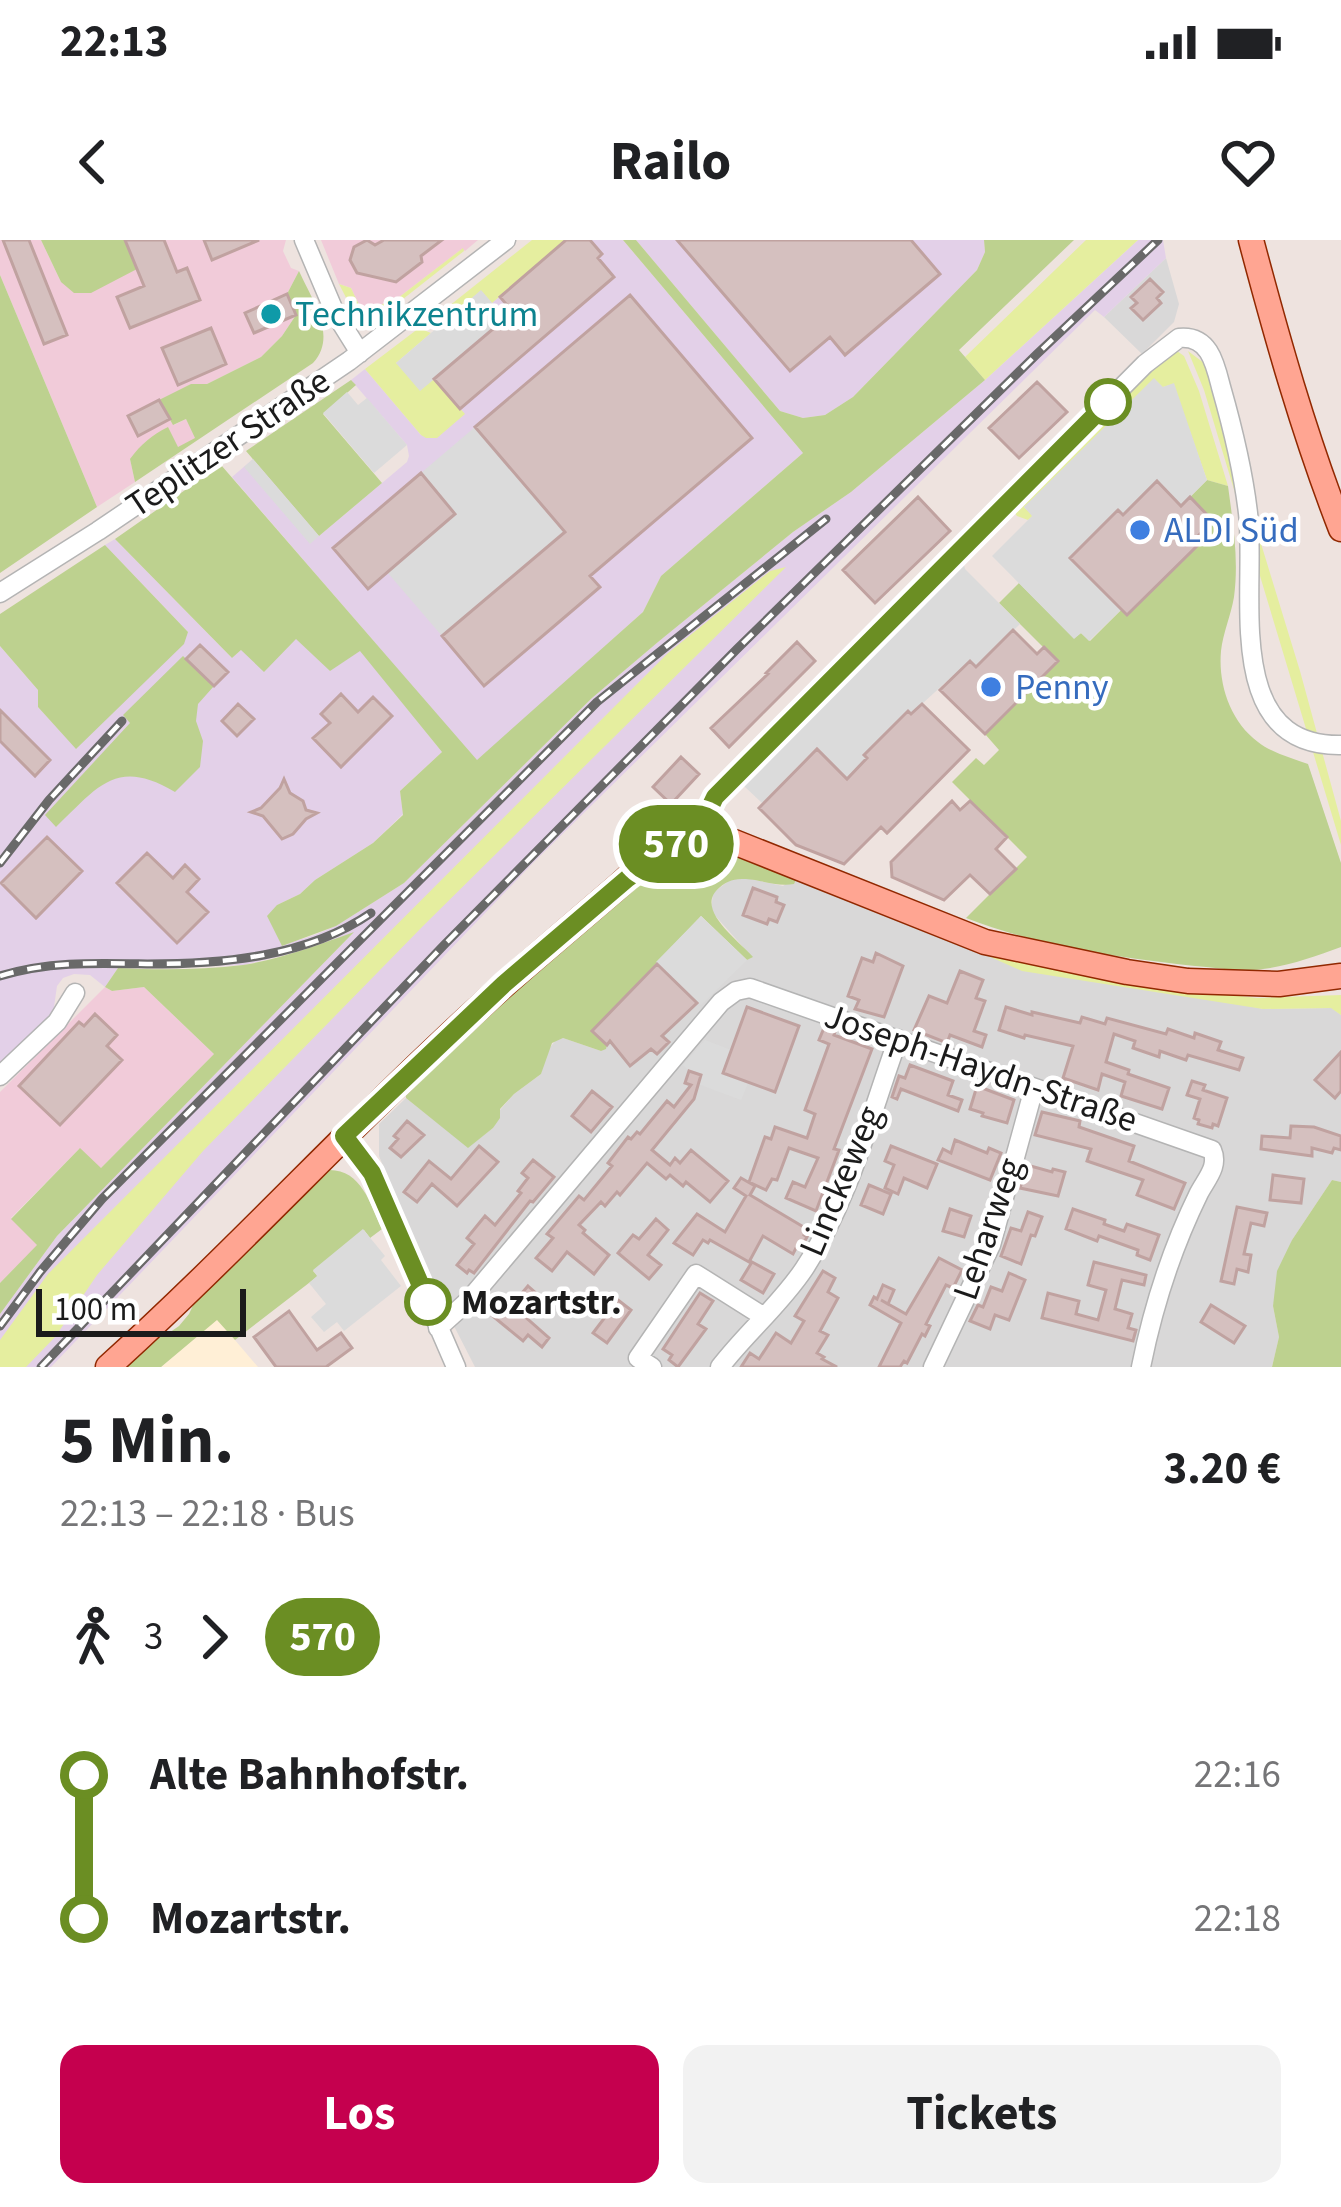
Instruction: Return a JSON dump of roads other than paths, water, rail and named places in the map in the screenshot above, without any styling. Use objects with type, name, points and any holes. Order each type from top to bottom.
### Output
[{"type":"main road","points":[[1252,240],[1285,368],[1341,529]]},
{"type":"main road","points":[[108,1367],[504,984],[671,846],[704,838],[745,845],[985,942],[1127,972],[1188,981],[1279,984],[1341,976]]},
{"type":"street","points":[[304,240],[335,313],[360,353]]},
{"type":"street","name":"Teplitzer Straße","points":[[0,593],[360,353],[506,240]]},
{"type":"street","points":[[704,838],[705,818],[715,797],[1145,364],[1179,338],[1196,339],[1208,350],[1235,438],[1248,515],[1250,637],[1258,688],[1266,707],[1287,728],[1316,745],[1339,744]]},
{"type":"street","name":"Joseph-Haydn-Straße","points":[[438,1328],[469,1300],[721,1001],[743,989],[771,994],[1208,1146],[1215,1154],[1213,1169],[1161,1288],[1142,1367]]},
{"type":"street","points":[[0,1076],[57,1022],[75,993]]},
{"type":"street","name":"Linckeweg","points":[[719,1367],[802,1271],[825,1231],[898,1040]]},
{"type":"street","name":"Leharweg","points":[[933,1367],[991,1244],[1034,1088]]},
{"type":"street","points":[[344,1136],[372,1173],[455,1367]]},
{"type":"street","points":[[652,1367],[638,1358],[696,1274],[764,1317]]},
{"type":"railway","points":[[41,1367],[444,945],[737,649],[1158,240]]},
{"type":"railway","points":[[0,1326],[102,1199],[597,702],[826,519]]},
{"type":"railway","points":[[0,863],[49,800],[122,721]]},
{"type":"railway","points":[[0,976],[55,965],[205,962],[264,955],[320,940],[371,913]]},
{"type":"place","name":"Technikzentrum","points":[[271,314]]},
{"type":"place","name":"ALDI Süd","points":[[1140,530]]},
{"type":"place","name":"Penny","points":[[991,687]]},
{"type":"place","name":"Mozartstr.","points":[[428,1302]]}]
